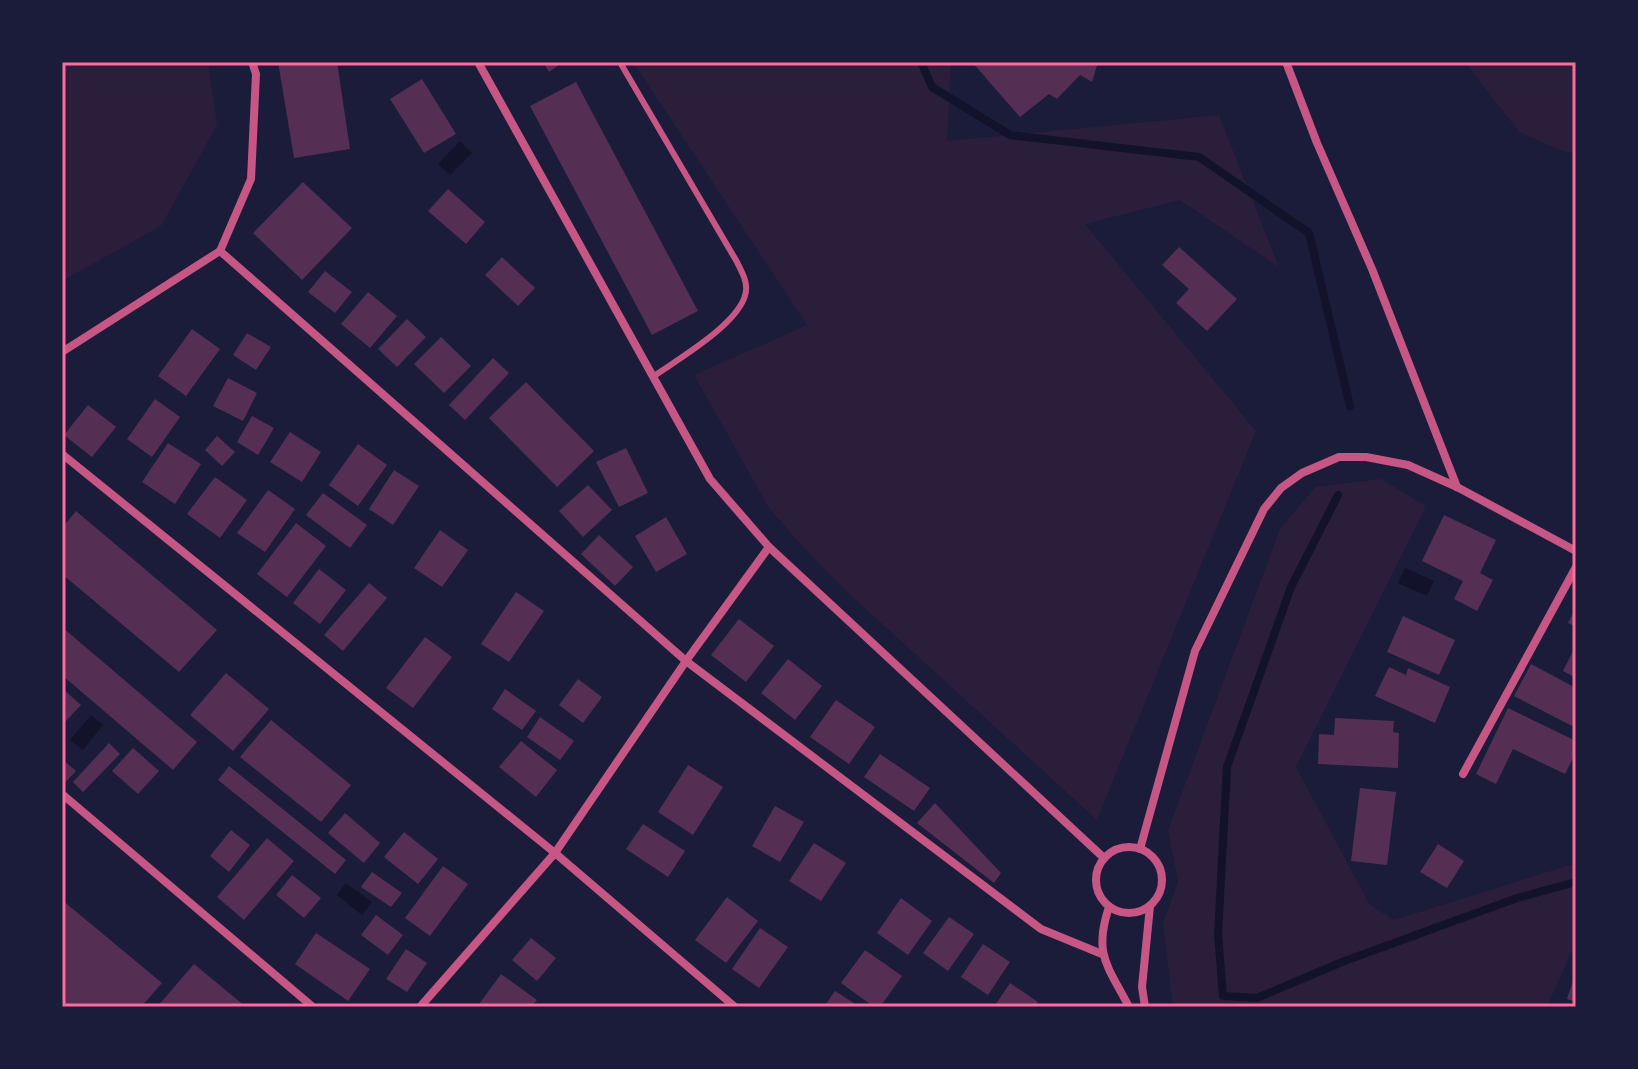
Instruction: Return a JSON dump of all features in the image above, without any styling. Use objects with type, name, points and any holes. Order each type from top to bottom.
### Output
[{"type":"street","points":[[62,352],[220,251],[251,179],[256,74],[252,62]]},
{"type":"street","points":[[478,62],[710,479],[769,547],[1104,858]]},
{"type":"street","points":[[1286,62],[1317,143],[1372,269],[1457,487]]},
{"type":"street","points":[[220,251],[686,661],[1041,929],[1102,954]]},
{"type":"street","points":[[62,454],[555,853],[735,1007]]},
{"type":"street","points":[[1140,849],[1195,651],[1264,509],[1281,488],[1302,473],[1339,457],[1366,457],[1408,465],[1457,487],[1576,551]]},
{"type":"street","points":[[420,1007],[555,853],[686,661],[769,547]]},
{"type":"street","points":[[1463,774],[1576,567]]},
{"type":"street","points":[[62,794],[313,1007]]},
{"type":"street","points":[[1127,847],[1140,849],[1151,855],[1162,875],[1158,897],[1150,906],[1130,914],[1109,907],[1102,900],[1095,879],[1098,867],[1114,850],[1127,847]]},
{"type":"street","points":[[1145,1007],[1142,987],[1150,906]]},
{"type":"street","points":[[1109,907],[1103,928],[1102,954],[1129,1007]]},
{"type":"lane","points":[[621,64],[737,262],[747,285],[740,307],[724,325],[654,376]]},
{"type":"shaded area","points":[[62,62],[208,62],[217,125],[161,226],[62,281]]},
{"type":"shaded area","points":[[633,62],[951,62],[947,141],[1219,115],[1279,267],[1180,200],[1085,224],[1256,431],[1097,820],[845,590],[769,508],[694,375],[807,325]]},
{"type":"shaded area","points":[[1465,62],[1576,62],[1576,153],[1565,152],[1519,132]]},
{"type":"shaded area","points":[[460,141],[472,153],[450,175],[438,164]]},
{"type":"shaded area","points":[[1381,479],[1426,506],[1296,767],[1370,905],[1394,920],[1576,863],[1576,942],[1547,1007],[1173,1007],[1163,923],[1178,882],[1168,830],[1280,529],[1315,487]]},
{"type":"shaded area","points":[[1405,568],[1434,581],[1427,596],[1398,583]]},
{"type":"shaded area","points":[[91,715],[103,725],[83,750],[70,740]]},
{"type":"shaded area","points":[[346,883],[372,902],[362,915],[337,895]]},
{"type":"building","points":[[278,62],[337,62],[350,149],[294,158]]},
{"type":"building","points":[[543,62],[563,62],[549,72]]},
{"type":"building","points":[[972,62],[1098,62],[1092,82],[1080,75],[1057,99],[1049,94],[1020,117]]},
{"type":"building","points":[[422,79],[456,134],[424,153],[390,99]]},
{"type":"building","points":[[576,82],[698,311],[652,335],[530,106]]},
{"type":"building","points":[[303,182],[352,228],[302,280],[253,233]]},
{"type":"building","points":[[448,189],[485,222],[466,244],[428,211]]},
{"type":"building","points":[[1179,247],[1237,299],[1207,331],[1176,303],[1189,289],[1162,265]]},
{"type":"building","points":[[502,257],[535,288],[518,306],[485,275]]},
{"type":"building","points":[[325,271],[352,292],[335,313],[308,292]]},
{"type":"building","points":[[368,292],[397,316],[370,348],[341,324]]},
{"type":"building","points":[[407,319],[426,337],[397,367],[378,349]]},
{"type":"building","points":[[192,329],[220,349],[186,396],[158,376]]},
{"type":"building","points":[[247,333],[271,347],[256,370],[233,355]]},
{"type":"building","points":[[441,337],[471,366],[444,393],[414,364]]},
{"type":"building","points":[[493,358],[509,373],[465,420],[449,405]]},
{"type":"building","points":[[228,378],[257,393],[243,421],[213,406]]},
{"type":"building","points":[[526,382],[594,451],[557,487],[489,418]]},
{"type":"building","points":[[155,399],[180,417],[152,457],[127,439]]},
{"type":"building","points":[[88,405],[116,427],[92,457],[64,435]]},
{"type":"building","points":[[252,416],[274,428],[258,455],[237,442]]},
{"type":"building","points":[[290,432],[321,452],[302,482],[270,462]]},
{"type":"building","points":[[217,436],[235,452],[222,466],[205,450]]},
{"type":"building","points":[[168,443],[201,464],[175,504],[142,482]]},
{"type":"building","points":[[358,444],[387,465],[358,506],[329,485]]},
{"type":"building","points":[[626,448],[648,493],[619,507],[596,462]]},
{"type":"building","points":[[394,470],[419,486],[393,525],[369,509]]},
{"type":"building","points":[[215,477],[247,500],[220,538],[187,514]]},
{"type":"building","points":[[588,485],[612,510],[583,537],[559,511]]},
{"type":"building","points":[[268,490],[295,509],[265,552],[237,533]]},
{"type":"building","points":[[323,493],[367,525],[350,548],[306,515]]},
{"type":"building","points":[[76,511],[217,630],[179,672],[62,574],[62,528]]},
{"type":"building","points":[[1444,515],[1496,540],[1480,573],[1493,580],[1477,611],[1454,599],[1463,581],[1422,561]]},
{"type":"building","points":[[666,517],[687,554],[656,572],[635,536]]},
{"type":"building","points":[[296,523],[326,546],[287,597],[257,574]]},
{"type":"building","points":[[440,530],[468,550],[442,587],[414,568]]},
{"type":"building","points":[[599,535],[633,567],[615,586],[581,554]]},
{"type":"building","points":[[319,569],[346,590],[320,624],[293,603]]},
{"type":"building","points":[[369,583],[387,598],[343,651],[324,635]]},
{"type":"building","points":[[516,592],[544,611],[509,662],[481,644]]},
{"type":"building","points":[[1576,607],[1576,627],[1568,623]]},
{"type":"building","points":[[1403,616],[1455,640],[1439,675],[1387,652]]},
{"type":"building","points":[[739,619],[774,646],[746,682],[711,655]]},
{"type":"building","points":[[62,627],[197,742],[173,770],[62,675]]},
{"type":"building","points":[[425,637],[452,657],[413,708],[386,688]]},
{"type":"building","points":[[1576,645],[1576,678],[1563,671]]},
{"type":"building","points":[[788,659],[822,686],[795,720],[761,693]]},
{"type":"building","points":[[1531,664],[1576,688],[1576,719],[1572,726],[1514,696]]},
{"type":"building","points":[[1389,667],[1406,675],[1408,668],[1450,687],[1435,723],[1375,696]]},
{"type":"building","points":[[226,673],[269,709],[233,751],[190,715]]},
{"type":"building","points":[[578,679],[602,697],[583,723],[559,705]]},
{"type":"building","points":[[62,688],[81,705],[62,725]]},
{"type":"building","points":[[505,689],[536,711],[522,730],[492,709]]},
{"type":"building","points":[[836,700],[875,727],[849,764],[810,737]]},
{"type":"building","points":[[1508,708],[1576,741],[1576,752],[1565,774],[1513,749],[1496,784],[1476,774]]},
{"type":"building","points":[[540,717],[574,741],[560,760],[527,737]]},
{"type":"building","points":[[1335,718],[1394,721],[1393,732],[1399,733],[1398,768],[1318,764],[1319,734],[1334,735]]},
{"type":"building","points":[[271,720],[351,785],[321,822],[240,757]]},
{"type":"building","points":[[521,741],[557,770],[536,797],[499,767]]},
{"type":"building","points":[[109,743],[120,754],[83,792],[73,782]]},
{"type":"building","points":[[133,748],[159,771],[138,794],[112,771]]},
{"type":"building","points":[[880,754],[930,788],[914,811],[864,777]]},
{"type":"building","points":[[62,759],[76,771],[62,786]]},
{"type":"building","points":[[688,765],[723,787],[693,835],[658,812]]},
{"type":"building","points":[[229,766],[346,860],[335,874],[218,780]]},
{"type":"building","points":[[1360,788],[1396,792],[1387,865],[1351,861]]},
{"type":"building","points":[[935,803],[1001,873],[994,883],[917,823]]},
{"type":"building","points":[[775,806],[804,822],[780,862],[752,846]]},
{"type":"building","points":[[345,813],[380,843],[364,863],[328,833]]},
{"type":"building","points":[[643,824],[685,851],[668,877],[626,849]]},
{"type":"building","points":[[231,830],[250,845],[229,872],[210,856]]},
{"type":"building","points":[[404,832],[438,859],[418,884],[384,857]]},
{"type":"building","points":[[267,838],[294,861],[244,920],[217,897]]},
{"type":"building","points":[[814,843],[846,863],[821,901],[789,881]]},
{"type":"building","points":[[1438,844],[1464,861],[1447,888],[1420,872]]},
{"type":"building","points":[[443,866],[468,884],[430,936],[405,918]]},
{"type":"building","points":[[372,872],[402,893],[391,907],[361,887]]},
{"type":"building","points":[[292,875],[321,898],[304,918],[276,895]]},
{"type":"building","points":[[727,897],[758,921],[726,963],[695,940]]},
{"type":"building","points":[[901,898],[932,921],[908,955],[877,933]]},
{"type":"building","points":[[62,900],[162,983],[141,1007],[62,1007]]},
{"type":"building","points":[[376,915],[403,935],[388,955],[361,935]]},
{"type":"building","points":[[949,917],[974,934],[948,971],[923,953]]},
{"type":"building","points":[[760,928],[788,947],[759,988],[732,969]]},
{"type":"building","points":[[316,933],[370,969],[348,1001],[295,964]]},
{"type":"building","points":[[531,938],[556,958],[537,981],[512,960]]},
{"type":"building","points":[[983,944],[1010,962],[988,995],[961,977]]},
{"type":"building","points":[[406,949],[427,963],[407,992],[386,979]]},
{"type":"building","points":[[865,950],[902,976],[880,1007],[874,1007],[841,983]]},
{"type":"building","points":[[194,964],[246,1007],[157,1007]]},
{"type":"building","points":[[501,974],[537,1000],[531,1007],[477,1007]]},
{"type":"building","points":[[1576,975],[1576,1002],[1567,999]]},
{"type":"building","points":[[1010,983],[1038,1002],[1035,1007],[994,1007]]},
{"type":"building","points":[[835,991],[860,1007],[824,1007]]},
{"type":"waterway","points":[[921,62],[932,87],[1010,135],[1199,157],[1309,233],[1350,406]]},
{"type":"waterway","points":[[1338,495],[1291,587],[1227,767],[1218,934],[1223,996],[1257,998],[1342,962],[1517,898],[1576,882]]}]
